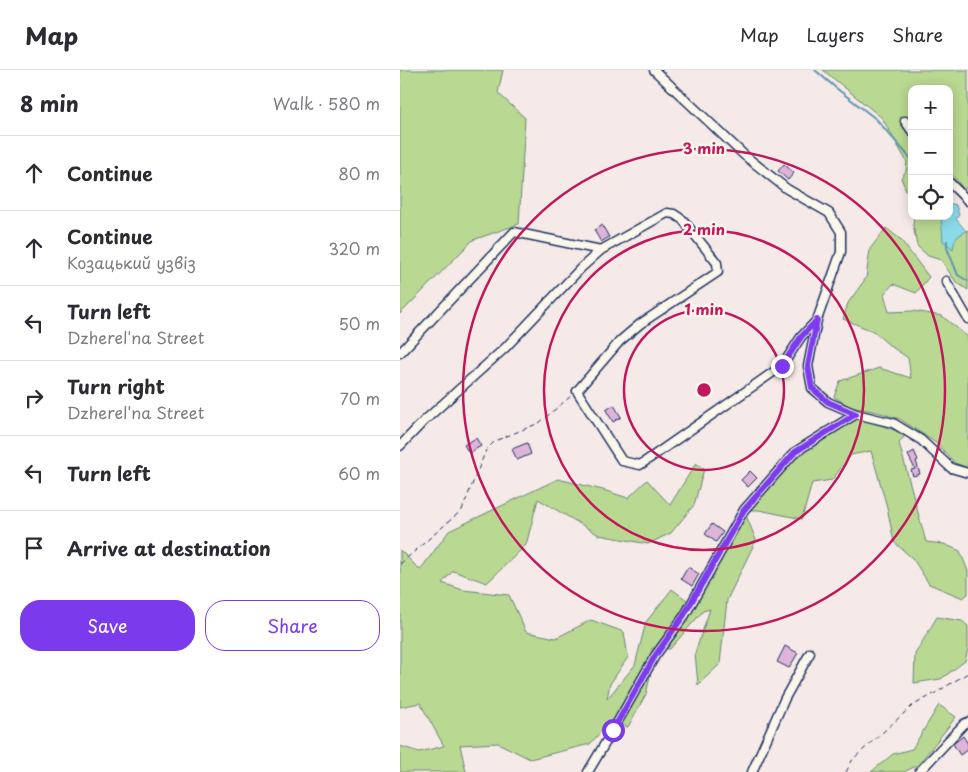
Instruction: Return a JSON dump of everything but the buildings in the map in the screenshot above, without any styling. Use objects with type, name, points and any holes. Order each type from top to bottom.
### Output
[{"type":"street","points":[[654,70],[744,155],[788,189],[829,213],[841,232],[841,252],[817,320],[808,366],[812,388],[828,402],[856,414],[893,423],[921,440],[951,468],[968,473]]},
{"type":"street","points":[[906,121],[911,130]]},
{"type":"street","points":[[953,186],[968,201]]},
{"type":"street","points":[[400,446],[424,421],[505,348],[581,268],[601,250],[667,213],[674,214],[683,220],[717,263],[718,272],[626,335],[577,391],[622,461],[640,465],[782,366],[801,337],[817,320]]},
{"type":"street","points":[[400,353],[514,232],[601,250]]},
{"type":"street","points":[[946,281],[968,319]]},
{"type":"street","points":[[588,772],[655,656],[684,615],[744,510],[795,452],[856,414]]},
{"type":"street","points":[[752,772],[785,698],[810,653]]},
{"type":"street","points":[[919,772],[968,722]]},
{"type":"path","points":[[400,564],[462,510],[486,450],[495,441],[539,423],[577,391]]},
{"type":"path","points":[[846,772],[853,759],[912,706],[968,673]]},
{"type":"green space","points":[[400,70],[503,70],[498,93],[525,118],[519,224],[473,240],[400,314]]},
{"type":"green space","points":[[823,70],[968,70],[968,185],[964,190],[953,176],[953,85],[908,85],[908,192],[901,178],[906,171],[907,162],[882,118]]},
{"type":"green space","points":[[914,220],[942,220],[952,248],[957,237],[968,230],[968,290],[956,282],[941,260],[928,256],[917,246]]},
{"type":"green space","points":[[886,228],[900,239],[929,277],[916,293],[893,284],[884,294],[889,312],[914,311],[942,316],[968,337],[968,468],[955,463],[936,443],[900,419],[851,407],[834,397],[840,381],[879,368],[911,378],[908,358],[873,331],[843,319],[848,303],[866,278],[870,249]]},
{"type":"green space","points":[[852,417],[906,434],[899,443],[926,542],[944,544],[960,551],[968,571],[968,594],[963,598],[929,584],[913,559],[894,542],[887,507],[871,451],[851,455],[832,480],[812,483],[802,519],[759,510],[744,510],[795,452]]},
{"type":"green space","points":[[696,463],[704,469],[694,505],[671,533],[648,544],[599,535],[538,499],[526,545],[487,583],[453,571],[442,583],[463,590],[509,595],[526,632],[556,638],[591,620],[624,632],[628,657],[610,684],[607,699],[635,665],[646,622],[672,589],[688,601],[721,557],[746,515],[756,540],[727,600],[720,664],[698,685],[695,653],[710,609],[703,611],[670,649],[652,648],[652,668],[646,694],[628,727],[610,722],[590,744],[530,759],[498,743],[460,745],[466,772],[400,772],[400,746],[419,752],[444,746],[420,703],[400,707],[400,550],[420,570],[449,531],[558,479],[628,498],[647,480],[670,505]]},
{"type":"green space","points":[[937,617],[962,621],[968,626],[968,649],[965,661],[941,679],[914,683],[915,654]]},
{"type":"green space","points":[[939,705],[956,717],[918,765],[904,772],[871,772],[893,754],[912,749]]},
{"type":"water","points":[[953,204],[956,205],[959,215],[956,219],[966,231],[956,238],[953,249],[943,241],[941,220],[953,220]]},
{"type":"waterway","points":[[815,70],[876,119],[908,155]]},
{"type":"waterway","points":[[947,241],[947,248],[958,275],[968,281]]},
{"type":"route","points":[[613,730],[655,656],[684,615],[744,510],[795,452],[856,414],[828,402],[812,388],[808,366],[817,320],[801,337],[782,366]]}]
